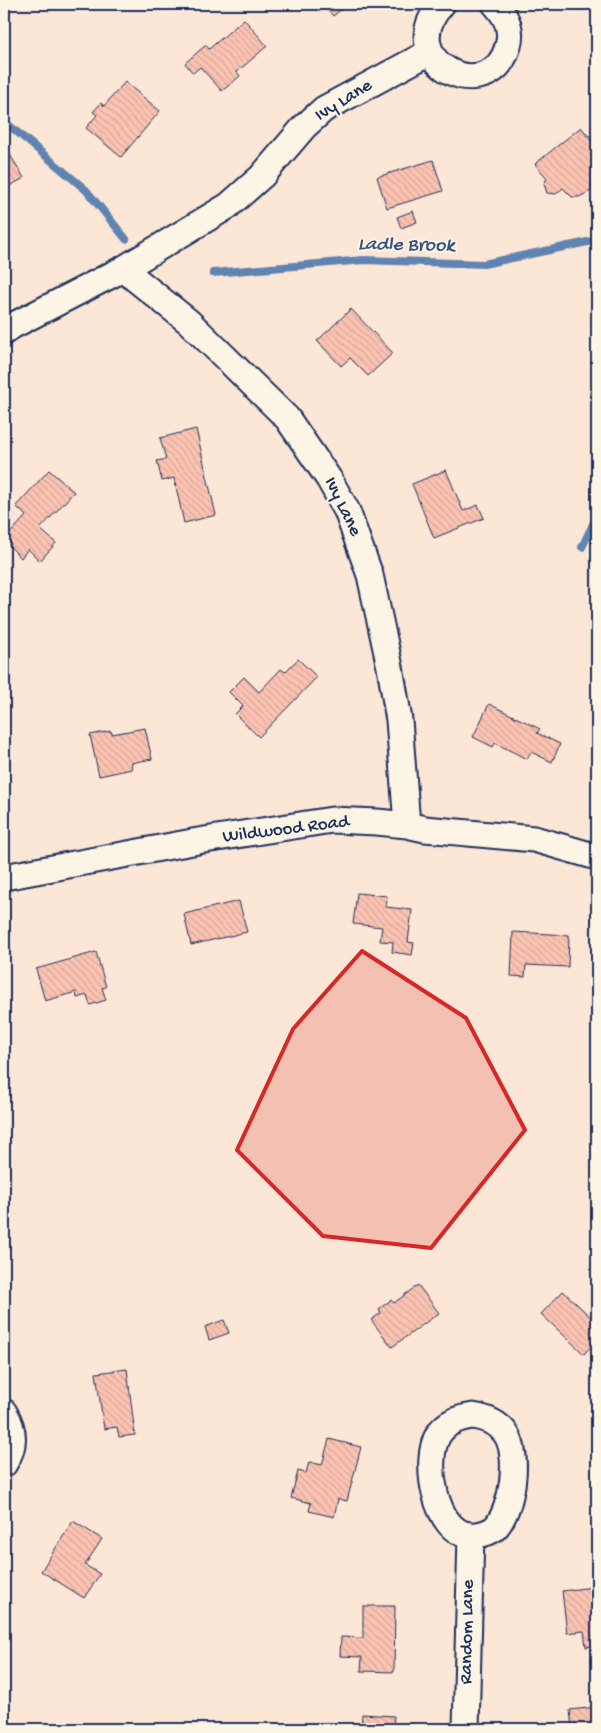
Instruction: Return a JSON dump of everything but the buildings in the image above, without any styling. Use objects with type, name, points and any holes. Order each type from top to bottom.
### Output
[{"type":"street","points":[[442,4],[434,13],[428,25],[427,39],[430,52],[448,72],[461,76],[475,76],[488,72],[499,64],[506,52],[510,40],[509,26],[504,13],[495,4]]},
{"type":"street","name":"Ivy Lane","points":[[4,332],[12,326],[123,269],[228,206],[262,176],[304,127],[324,109],[430,52]]},
{"type":"street","name":"Ivy Lane","points":[[123,269],[189,322],[288,418],[329,479],[347,511],[370,575],[388,658],[399,720],[407,825]]},
{"type":"street","name":"Wildwood Road","points":[[4,876],[287,826],[332,820],[407,825],[425,829],[534,839],[597,857]]},
{"type":"street","points":[[4,1412],[10,1422],[13,1434],[12,1448],[4,1464]]},
{"type":"street","points":[[473,1416],[486,1418],[497,1424],[505,1433],[511,1444],[513,1480],[507,1504],[494,1528],[483,1534],[471,1536],[457,1533],[446,1521],[438,1505],[432,1469],[433,1448],[438,1435],[447,1425],[460,1418],[473,1416]]},
{"type":"street","name":"Random Lane","points":[[466,1729],[471,1536]]},
{"type":"highlighted area","points":[[362,951],[466,1018],[525,1130],[431,1248],[323,1236],[237,1150],[293,1029]]},
{"type":"waterway","name":"Ladle Brook","points":[[4,121],[86,190],[126,239]]},
{"type":"waterway","name":"Ladle Brook","points":[[213,273],[364,260],[484,264],[597,240]]},
{"type":"waterway","points":[[582,547],[597,516]]}]
